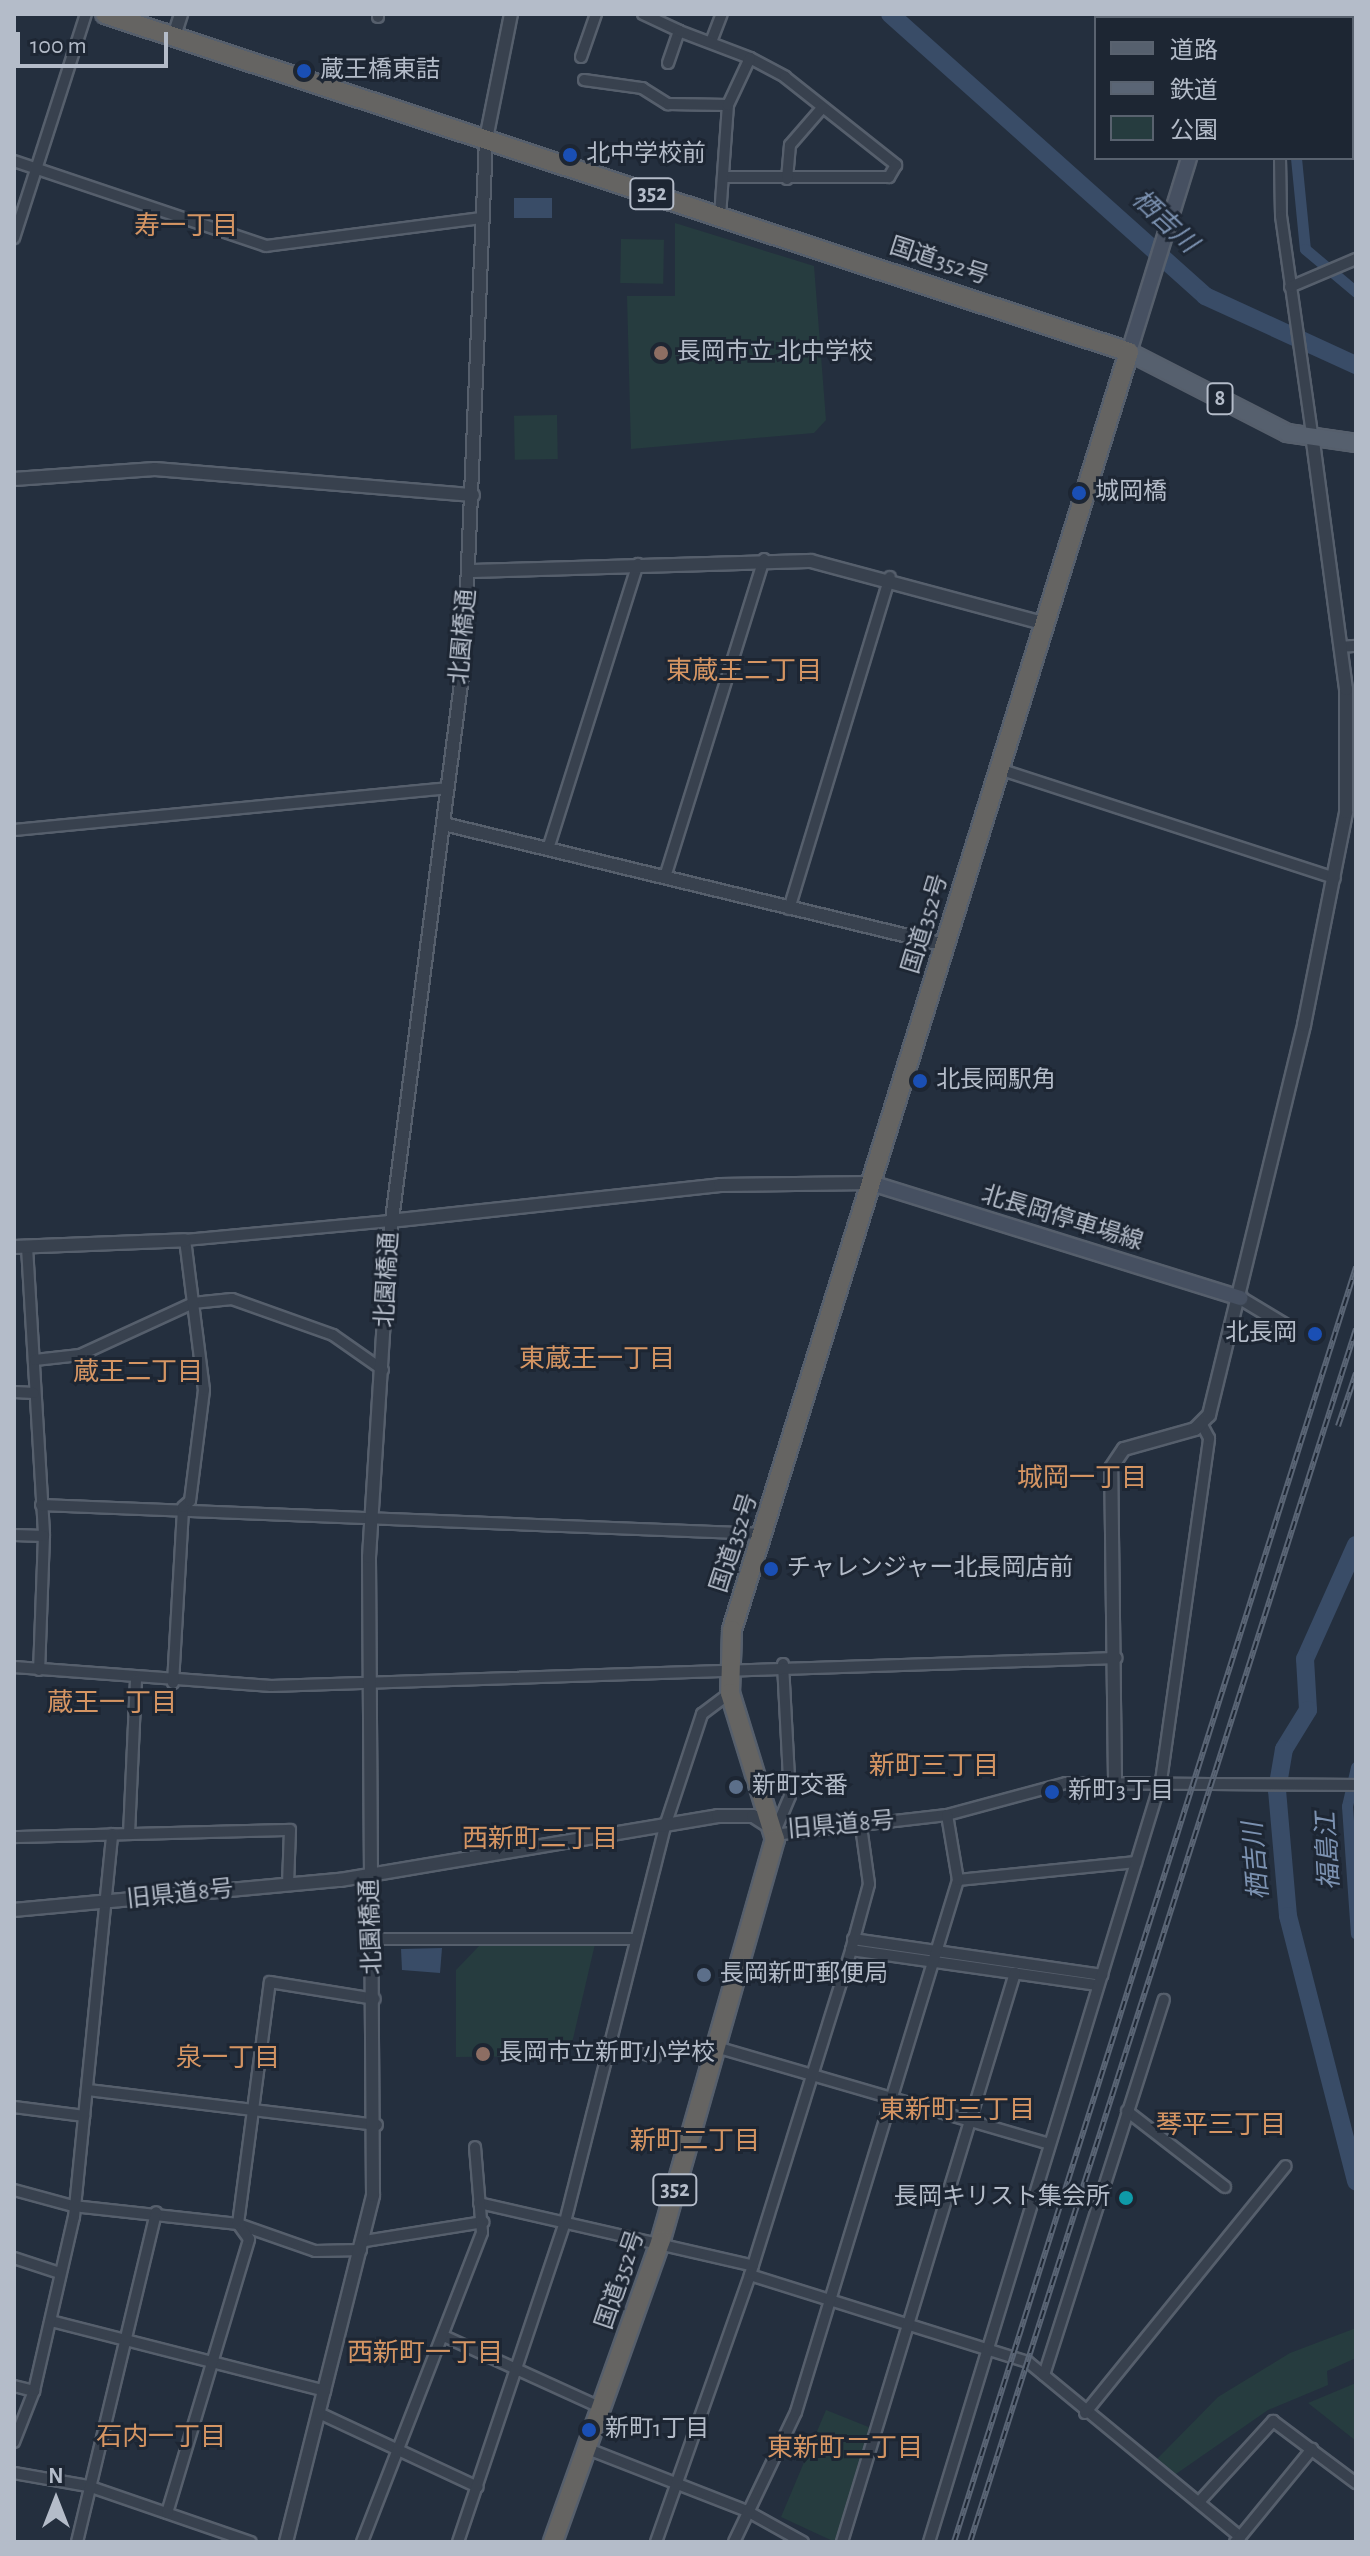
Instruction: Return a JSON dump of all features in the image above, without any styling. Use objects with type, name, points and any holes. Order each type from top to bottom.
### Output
[{"type":"highway","name":"国道352号","points":[[105,14],[1129,352],[871,1183],[727,1666],[730,1693],[775,1831],[661,2240],[553,2542]]},
{"type":"main road","points":[[1129,352],[1188,160]]},
{"type":"main road","name":"8","points":[[1129,352],[1266,424],[1313,441],[1356,443]]},
{"type":"main road","name":"北長岡停車場線","points":[[871,1183],[1240,1298]]},
{"type":"street","points":[[14,238],[86,14]]},
{"type":"street","points":[[174,36],[181,14]]},
{"type":"street","name":"北園橋通","points":[[286,2542],[363,2246],[377,2125],[370,1875],[371,1523],[390,1221],[444,824],[470,571],[486,139],[511,14]]},
{"type":"street","points":[[581,57],[596,14]]},
{"type":"street","points":[[643,14],[750,58],[896,165],[894,175],[787,179],[727,177]]},
{"type":"street","points":[[711,42],[722,14]]},
{"type":"street","points":[[668,63],[679,31]]},
{"type":"street","points":[[720,216],[727,177],[728,105],[750,58]]},
{"type":"street","points":[[584,80],[642,88],[668,104],[728,105]]},
{"type":"street","points":[[787,179],[790,145],[822,108]]},
{"type":"street","points":[[929,2542],[1161,1781],[1209,1438],[1202,1425],[1240,1298],[1335,878],[1349,790],[1340,647],[1290,287],[1280,160]]},
{"type":"street","points":[[14,161],[266,246],[482,218]]},
{"type":"street","points":[[1290,287],[1356,259]]},
{"type":"street","points":[[14,479],[155,469],[473,495]]},
{"type":"street","points":[[470,571],[764,559],[841,564],[1043,623]]},
{"type":"street","points":[[665,877],[764,559]]},
{"type":"street","points":[[548,849],[638,564]]},
{"type":"street","points":[[789,909],[890,577]]},
{"type":"street","points":[[1340,647],[1356,646]]},
{"type":"street","points":[[999,769],[1335,878]]},
{"type":"street","points":[[14,830],[447,788]]},
{"type":"street","points":[[444,824],[945,945]]},
{"type":"street","points":[[39,1670],[44,1536],[34,1393],[35,1360],[21,1247],[185,1240],[720,1185],[871,1183]]},
{"type":"street","points":[[173,1683],[183,1507],[190,1501],[204,1390],[185,1240]]},
{"type":"street","points":[[1240,1298],[1285,1325]]},
{"type":"street","points":[[35,1360],[80,1355],[193,1303],[249,1300],[333,1335],[383,1370]]},
{"type":"street","points":[[14,1392],[34,1393]]},
{"type":"street","points":[[1115,1780],[1117,1658],[1113,1460],[1131,1446],[1202,1425]]},
{"type":"street","points":[[41,1505],[308,1511],[371,1523],[764,1534]]},
{"type":"street","points":[[14,1535],[44,1536]]},
{"type":"street","points":[[14,1667],[173,1683],[370,1683],[783,1664],[1117,1658]]},
{"type":"street","points":[[775,1831],[790,1796],[783,1664]]},
{"type":"street","points":[[129,1834],[136,1680]]},
{"type":"street","points":[[458,2542],[565,2222],[666,1823],[702,1714],[730,1693]]},
{"type":"street","name":"旧県道8号","points":[[14,1910],[370,1875],[666,1823],[753,1816],[775,1831],[861,1826],[947,1815],[1048,1786],[1115,1780],[1356,1785]]},
{"type":"street","points":[[734,2542],[796,2412],[958,1880],[947,1815]]},
{"type":"street","points":[[656,2542],[752,2271],[852,1945],[869,1884],[861,1826]]},
{"type":"street","points":[[14,1837],[290,1830],[288,1885]]},
{"type":"street","points":[[14,2442],[34,2391],[73,2206],[88,2090],[112,1834]]},
{"type":"street","points":[[958,1880],[1136,1862]]},
{"type":"street","points":[[371,1939],[636,1939]]},
{"type":"street","points":[[852,1945],[1100,1980]]},
{"type":"street","points":[[935,1957],[1015,1973],[1100,1980]]},
{"type":"street","points":[[842,2542],[1015,1973]]},
{"type":"street","points":[[167,2513],[209,2357],[249,2239],[238,2224],[270,1982],[375,1999]]},
{"type":"street","points":[[1044,2375],[1164,2000]]},
{"type":"street","points":[[608,2043],[655,2057]]},
{"type":"street","points":[[716,2047],[1049,2144]]},
{"type":"street","points":[[88,2090],[377,2125]]},
{"type":"street","points":[[14,2107],[84,2116]]},
{"type":"street","points":[[1127,2111],[1225,2187]]},
{"type":"street","points":[[362,2542],[446,2337],[483,2222],[475,2147]]},
{"type":"street","points":[[1085,2413],[1286,2166]]},
{"type":"street","points":[[14,2190],[73,2206],[156,2212],[238,2224],[315,2251],[363,2246],[483,2222]]},
{"type":"street","points":[[479,2203],[661,2240],[830,2299],[988,2348],[1044,2375],[1085,2413],[1199,2502],[1238,2539],[1312,2449]]},
{"type":"street","points":[[77,2542],[156,2212]]},
{"type":"street","points":[[14,2258],[60,2273]]},
{"type":"street","points":[[51,2321],[209,2357],[325,2391]]},
{"type":"street","points":[[446,2337],[602,2408]]},
{"type":"street","points":[[14,2386],[34,2391]]},
{"type":"street","points":[[319,2413],[399,2456],[478,2487]]},
{"type":"street","points":[[1199,2502],[1265,2423],[1279,2421],[1356,2483]]},
{"type":"street","points":[[588,2449],[747,2511],[803,2542]]},
{"type":"street","points":[[14,2473],[88,2486],[251,2542]]},
{"type":"green space","points":[[675,223],[814,266],[826,420],[814,433],[631,449],[627,296],[675,296]]},
{"type":"green space","points":[[621,239],[664,240],[663,284],[620,283]]},
{"type":"green space","points":[[557,415],[558,459],[515,460],[514,416]]},
{"type":"green space","points":[[595,1944],[569,2056],[456,2057],[456,1970],[479,1946]]},
{"type":"green space","points":[[1356,2328],[1356,2358],[1327,2371],[1328,2385],[1268,2410],[1176,2474],[1157,2459],[1218,2397],[1290,2353]]},
{"type":"green space","points":[[1356,2383],[1356,2441],[1308,2403]]},
{"type":"green space","points":[[826,2410],[871,2428],[835,2542],[781,2517]]},
{"type":"water","points":[[514,198],[552,198],[552,218],[514,218]]},
{"type":"water","points":[[442,1948],[440,1973],[402,1970],[401,1949]]},
{"type":"waterway","name":"栖吉川","points":[[890,14],[1205,296],[1356,365]]},
{"type":"waterway","name":"福島江","points":[[1296,160],[1305,249],[1356,292]]},
{"type":"waterway","name":"栖吉川","points":[[1356,1545],[1305,1659],[1308,1710],[1284,1749],[1277,1790],[1288,1916],[1356,2181]]},
{"type":"waterway","name":"福島江","points":[[1356,1767],[1347,1806],[1356,1934]]},
{"type":"railway","points":[[954,2542],[1356,1267]]},
{"type":"railway","points":[[970,2542],[1356,1329]]},
{"type":"railway","points":[[1338,1426],[1356,1373]]},
{"type":"place","name":"蔵王橋東詰","points":[[304,71]]},
{"type":"place","name":"北中学校前","points":[[570,155]]},
{"type":"place","name":"長岡市立 北中学校","points":[[661,353]]},
{"type":"place","name":"城岡橋","points":[[1079,493]]},
{"type":"place","name":"北長岡駅角","points":[[920,1081]]},
{"type":"place","name":"北長岡","points":[[1315,1334]]},
{"type":"place","name":"チャレンジャー北長岡店前","points":[[771,1569]]},
{"type":"place","name":"新町交番","points":[[736,1787]]},
{"type":"place","name":"新町3丁目","points":[[1052,1792]]},
{"type":"place","name":"長岡新町郵便局","points":[[704,1975]]},
{"type":"place","name":"長岡市立新町小学校","points":[[483,2054]]},
{"type":"place","name":"長岡キリスト集会所","points":[[1126,2198]]},
{"type":"place","name":"新町1丁目","points":[[589,2430]]},
{"type":"district","name":"寿一丁目","points":[[186,227]]},
{"type":"district","name":"東蔵王二丁目","points":[[744,672]]},
{"type":"district","name":"東蔵王一丁目","points":[[597,1360]]},
{"type":"district","name":"蔵王二丁目","points":[[138,1373]]},
{"type":"district","name":"城岡一丁目","points":[[1082,1479]]},
{"type":"district","name":"蔵王一丁目","points":[[112,1704]]},
{"type":"district","name":"新町三丁目","points":[[934,1767]]},
{"type":"district","name":"西新町二丁目","points":[[540,1840]]},
{"type":"district","name":"泉一丁目","points":[[228,2059]]},
{"type":"district","name":"東新町三丁目","points":[[957,2111]]},
{"type":"district","name":"琴平三丁目","points":[[1221,2126]]},
{"type":"district","name":"新町二丁目","points":[[695,2142]]},
{"type":"district","name":"西新町一丁目","points":[[425,2354]]},
{"type":"district","name":"石内一丁目","points":[[161,2438]]},
{"type":"district","name":"東新町二丁目","points":[[845,2449]]}]
